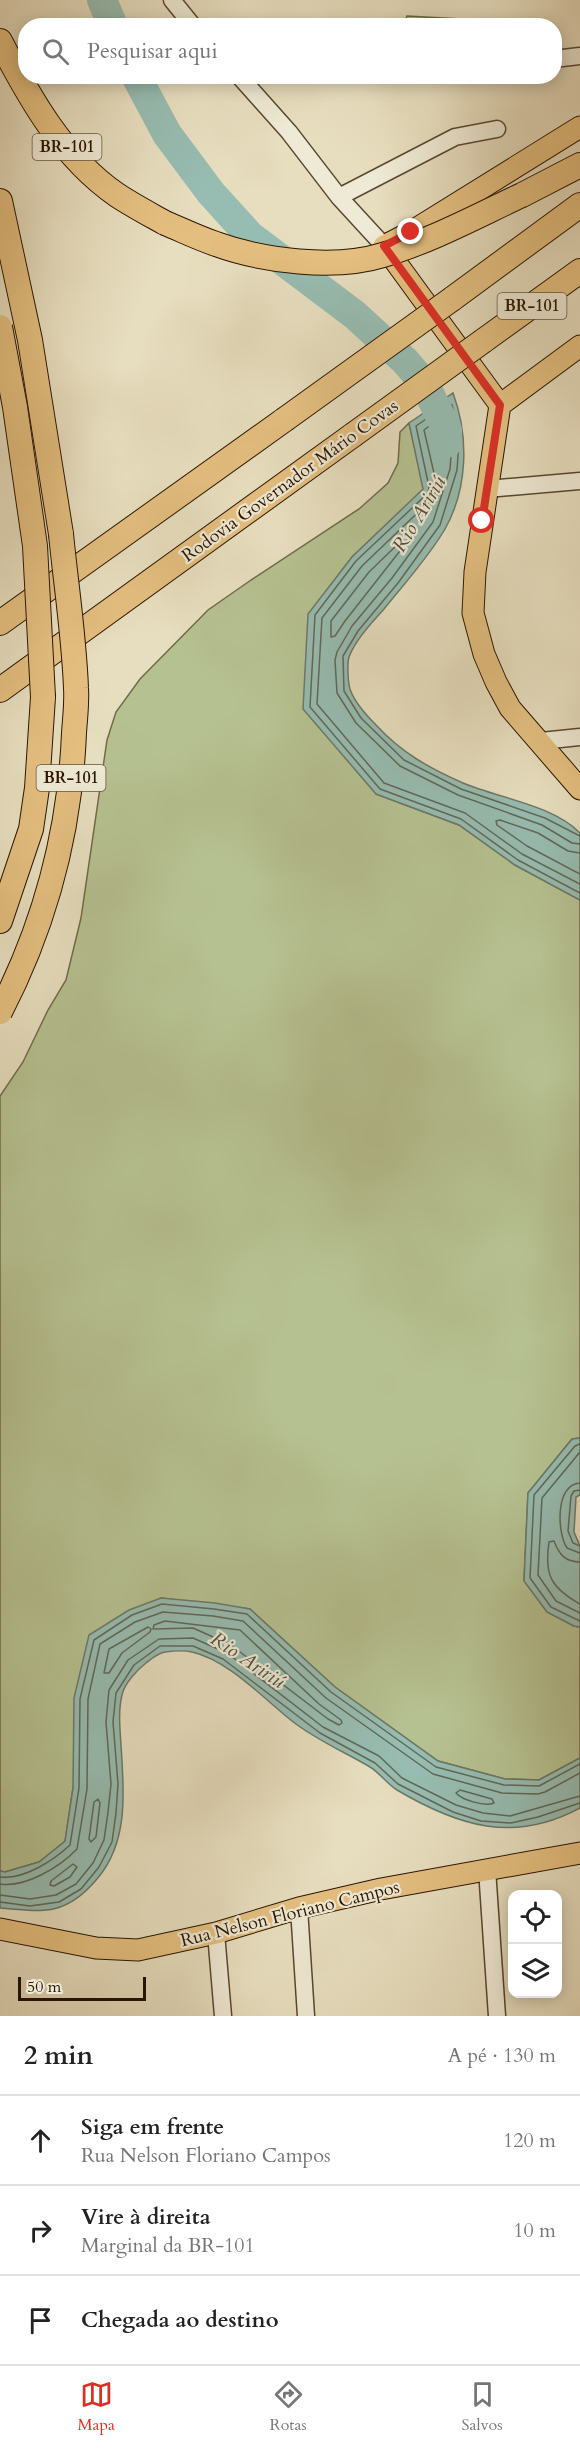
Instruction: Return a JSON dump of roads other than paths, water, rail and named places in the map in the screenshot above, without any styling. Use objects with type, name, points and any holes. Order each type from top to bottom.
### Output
[{"type":"highway","name":"BR-101","points":[[0,40],[18,76]]},
{"type":"highway","name":"BR-101","points":[[22,84],[68,149],[116,194],[165,223],[217,245],[273,258],[348,262],[382,256],[431,237],[580,165]]},
{"type":"highway","name":"BR-101","points":[[0,201],[30,340],[61,534],[76,689],[70,786],[55,870],[28,951],[0,1012]]},
{"type":"highway","name":"BR-101","points":[[0,623],[580,205]]},
{"type":"highway","name":"Rodovia Governador Mário Covas","points":[[0,690],[580,272]]},
{"type":"highway","name":"BR-101","points":[[0,327],[15,407],[35,546],[44,697],[37,788],[31,829],[0,921]]},
{"type":"main road","points":[[500,405],[384,246],[411,232],[580,127]]},
{"type":"main road","points":[[580,346],[500,405],[472,598],[477,632],[496,682],[510,708],[541,741],[580,789]]},
{"type":"main road","name":"Rua Nelson Floriano Campos","points":[[0,1929],[120,1950],[156,1947],[216,1933],[299,1908],[381,1889],[580,1853]]},
{"type":"street","points":[[172,0],[186,18]]},
{"type":"street","points":[[562,58],[580,56]]},
{"type":"street","points":[[246,84],[289,132],[339,196],[384,246]]},
{"type":"street","points":[[339,196],[455,137],[497,129]]},
{"type":"street","points":[[487,489],[580,481]]},
{"type":"street","points":[[541,741],[580,737]]},
{"type":"street","points":[[487,1869],[496,2016]]},
{"type":"street","points":[[299,1908],[306,2016]]},
{"type":"street","points":[[216,1933],[223,2016]]},
{"type":"water","points":[[453,393],[462,427],[464,462],[453,513],[431,550],[356,644],[348,660],[350,689],[358,704],[386,736],[417,759],[463,783],[555,815],[580,833],[580,900],[515,865],[459,825],[376,794],[303,709],[308,614],[352,557],[423,489],[409,423]]},
{"type":"water","points":[[580,1438],[580,1495],[576,1497],[574,1532],[580,1546],[580,1627],[547,1612],[524,1581],[528,1493],[572,1439]]},
{"type":"water","points":[[161,1598],[250,1609],[335,1687],[438,1761],[505,1779],[539,1780],[580,1758],[580,1808],[556,1819],[509,1828],[464,1821],[442,1813],[397,1790],[370,1767],[301,1728],[245,1681],[219,1663],[192,1652],[165,1652],[155,1656],[139,1669],[123,1691],[120,1707],[122,1815],[115,1849],[107,1865],[86,1891],[64,1905],[42,1910],[0,1908],[0,1871],[5,1872],[39,1862],[65,1841],[73,1788],[74,1698],[89,1635],[129,1610]]},
{"type":"waterway","name":"Rio Aririú","points":[[102,0],[110,18]]},
{"type":"waterway","name":"Rio Aririú","points":[[140,84],[167,134],[211,193],[250,236],[355,315],[405,361],[424,383],[447,430],[447,443]]}]
